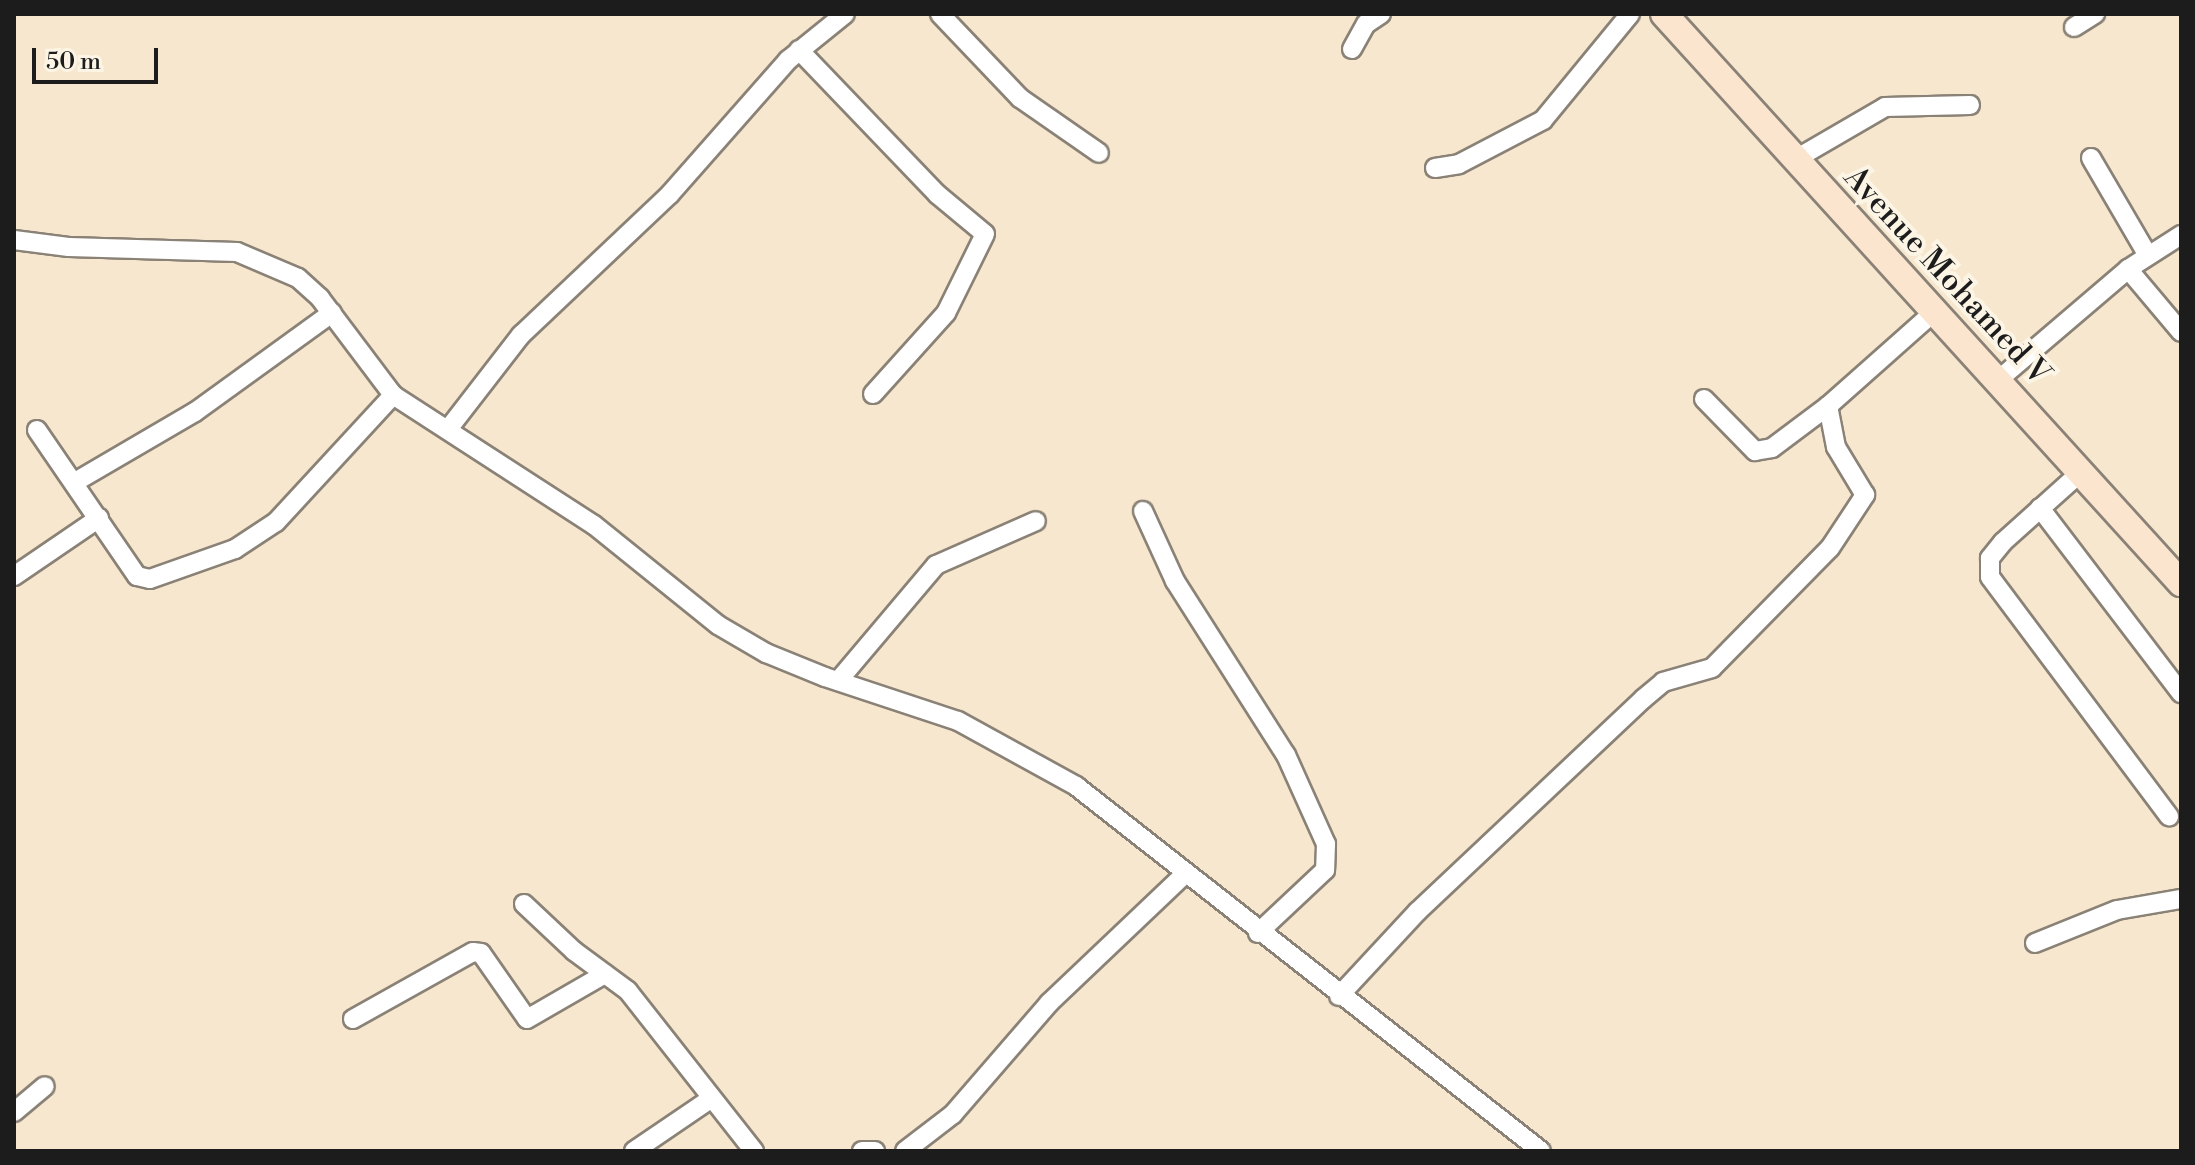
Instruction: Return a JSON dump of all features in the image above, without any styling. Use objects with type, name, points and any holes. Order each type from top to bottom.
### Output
[{"type":"main road","name":"Avenue Mohamed V","points":[[1664,14],[2181,583]]},
{"type":"street","points":[[449,428],[521,335],[670,194],[799,50],[845,14]]},
{"type":"street","points":[[940,14],[1020,98],[1099,153]]},
{"type":"street","points":[[1352,49],[1366,24],[1381,14]]},
{"type":"street","points":[[1435,168],[1459,164],[1543,120],[1630,14]]},
{"type":"street","points":[[2074,27],[2095,14]]},
{"type":"street","points":[[799,50],[937,194],[981,225],[985,234],[940,322],[873,394]]},
{"type":"street","points":[[1794,160],[1885,107],[1970,105]]},
{"type":"street","points":[[2091,158],[2147,254]]},
{"type":"street","points":[[1997,381],[2128,269],[2181,235]]},
{"type":"street","points":[[14,240],[69,247],[237,252],[298,278],[332,313],[393,395],[449,428],[594,525],[718,625],[766,653],[958,721],[1020,751],[1076,786],[1258,933],[1541,1151]]},
{"type":"street","points":[[2128,269],[2181,332]]},
{"type":"street","points":[[1704,399],[1755,451],[1772,448],[1828,406],[1934,312]]},
{"type":"street","points":[[75,482],[195,412],[332,313]]},
{"type":"street","points":[[37,430],[143,579],[235,549],[276,522],[393,395]]},
{"type":"street","points":[[1339,996],[1417,912],[1643,699],[1663,682],[1712,668],[1830,548],[1865,495],[1836,447],[1828,406]]},
{"type":"street","points":[[2081,472],[1990,558],[1990,577],[2169,816]]},
{"type":"street","points":[[2040,508],[2181,693]]},
{"type":"street","points":[[1143,511],[1175,581],[1286,755],[1326,844],[1325,870],[1258,933]]},
{"type":"street","points":[[14,576],[99,518]]},
{"type":"street","points":[[838,681],[936,565],[1036,521]]},
{"type":"street","points":[[905,1151],[953,1114],[1049,1003],[1185,874]]},
{"type":"street","points":[[2035,943],[2117,910],[2181,899]]},
{"type":"street","points":[[524,904],[628,991],[754,1151]]},
{"type":"street","points":[[353,1019],[473,952],[481,953],[527,1019],[605,974]]},
{"type":"street","points":[[14,1112],[45,1086]]},
{"type":"street","points":[[634,1151],[712,1098]]},
{"type":"street","points":[[862,1151],[875,1151]]}]
